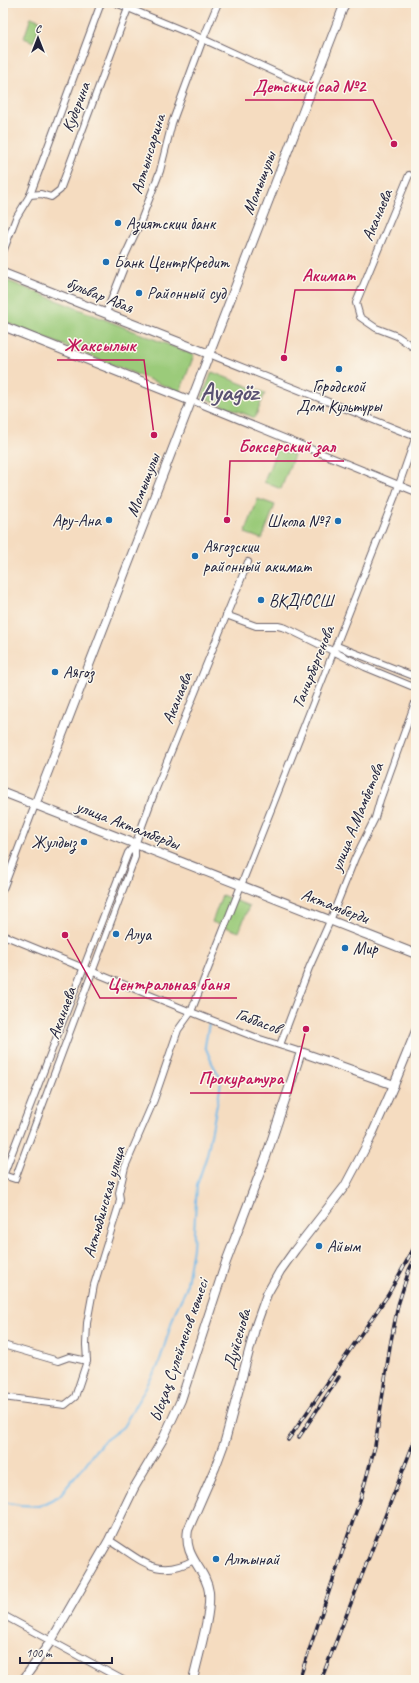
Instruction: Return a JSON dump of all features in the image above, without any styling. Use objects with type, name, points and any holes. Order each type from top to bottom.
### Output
[{"type":"main road","name":"Момышулы","points":[[35,805],[345,3]]},
{"type":"main road","name":"бульвар Абая","points":[[3,273],[209,354]]},
{"type":"main road","points":[[3,326],[191,400]]},
{"type":"main road","name":"улица Актамберды","points":[[3,792],[242,886]]},
{"type":"main road","name":"Актамберди","points":[[242,886],[416,954]]},
{"type":"main road","name":"Дуйсенова","points":[[193,1680],[208,1605],[208,1591],[206,1583],[189,1552],[187,1544],[188,1530],[225,1441],[256,1325],[267,1294],[280,1271],[294,1250],[345,1186],[370,1139],[394,1086],[416,1031]]},
{"type":"main road","name":"Габбасов","points":[[301,1052],[394,1086]]},
{"type":"main road","name":"Ысқақ Сүлейменов көшесі","points":[[23,1680],[51,1641],[109,1540],[134,1488],[163,1439],[181,1400],[226,1262],[266,1157],[301,1052]]},
{"type":"street","name":"Кудерина","points":[[3,252],[16,218],[30,195],[101,3]]},
{"type":"street","points":[[116,3],[129,6],[312,89]]},
{"type":"street","name":"Алтынсарина","points":[[106,314],[123,270],[122,262],[140,223],[160,171],[172,123],[218,3]]},
{"type":"street","name":"Кудерина","points":[[30,195],[41,194],[51,197],[60,190],[129,6]]},
{"type":"street","name":"Аканаева","points":[[409,175],[356,303],[360,317],[376,328],[397,336],[416,349]]},
{"type":"street","points":[[209,354],[416,437]]},
{"type":"street","points":[[191,400],[416,492]]},
{"type":"street","name":"Танирбергенова","points":[[191,1012],[337,646],[416,437]]},
{"type":"street","name":"Аканаева","points":[[135,845],[128,853],[3,1176],[15,1180],[134,857],[135,845],[155,791],[248,562]]},
{"type":"street","points":[[226,615],[256,626],[278,626],[286,628],[365,667],[416,688]]},
{"type":"street","points":[[337,646],[416,677]]},
{"type":"street","name":"улица А.Мамбетова","points":[[280,1045],[309,968],[330,921],[354,858],[375,818],[416,700]]},
{"type":"street","name":"Момышулы","points":[[3,889],[35,805]]},
{"type":"street","name":"Габбасов","points":[[3,935],[92,970],[124,986],[260,1039],[301,1052]]},
{"type":"street","name":"Актюбинская улица","points":[[87,1361],[87,1323],[94,1285],[119,1206],[119,1193],[125,1167],[154,1100],[178,1030],[191,1012]]},
{"type":"street","points":[[3,1345],[58,1361],[69,1357],[87,1361],[75,1397],[64,1405],[3,1397]]},
{"type":"street","points":[[109,1540],[155,1568],[170,1569],[181,1567],[194,1560]]},
{"type":"street","points":[[3,1615],[123,1680]]},
{"type":"street","points":[[3,1677],[10,1680]]},
{"type":"green space","points":[[31,17],[41,21],[34,42],[24,38]]},
{"type":"green space","points":[[3,279],[194,355],[180,392],[3,321]]},
{"type":"green space","points":[[212,372],[265,393],[255,418],[202,397]]},
{"type":"green space","points":[[277,449],[294,455],[281,489],[264,482]]},
{"type":"green space","points":[[258,499],[275,505],[262,539],[245,533]]},
{"type":"green space","points":[[222,895],[249,906],[239,932],[212,922]]},
{"type":"waterway","points":[[3,1502],[39,1506],[59,1496],[104,1441],[123,1427],[158,1366],[175,1312],[186,1289],[193,1248],[197,1185],[207,1155],[220,1089],[221,1079],[205,1046],[209,1023]]},
{"type":"railway","points":[[288,1440],[388,1295],[416,1244]]},
{"type":"railway","points":[[299,1680],[361,1497],[375,1446],[390,1346],[398,1305],[409,1270],[416,1256]]},
{"type":"railway","points":[[299,1437],[339,1377]]},
{"type":"railway","points":[[321,1680],[416,1437]]},
{"type":"place","name":"Детский сад №2","points":[[394,144]]},
{"type":"place","name":"Азиятскии банк","points":[[118,223]]},
{"type":"place","name":"Банк ЦентрКредит","points":[[106,262]]},
{"type":"place","name":"Районный суд","points":[[139,293]]},
{"type":"place","name":"Акимат","points":[[284,358]]},
{"type":"place","name":"Городской Дом Культуры","points":[[339,369]]},
{"type":"place","name":"Жаксылык","points":[[154,435]]},
{"type":"place","name":"Ару-Ана","points":[[109,520]]},
{"type":"place","name":"Боксерский зал","points":[[227,520]]},
{"type":"place","name":"Школа №7","points":[[338,521]]},
{"type":"place","name":"Аягозскии районный акимат","points":[[195,556]]},
{"type":"place","name":"ВКДЮСШ","points":[[261,600]]},
{"type":"place","name":"Аягоз","points":[[55,672]]},
{"type":"place","name":"Жулдыз","points":[[84,842]]},
{"type":"place","name":"Алуа","points":[[116,934]]},
{"type":"place","name":"Центральная баня","points":[[65,935]]},
{"type":"place","name":"Мир","points":[[345,948]]},
{"type":"place","name":"Прокуратура","points":[[306,1029]]},
{"type":"place","name":"Айым","points":[[319,1246]]},
{"type":"place","name":"Алтынай","points":[[216,1559]]},
{"type":"district","name":"Ayagöz","points":[[229,392]]}]
